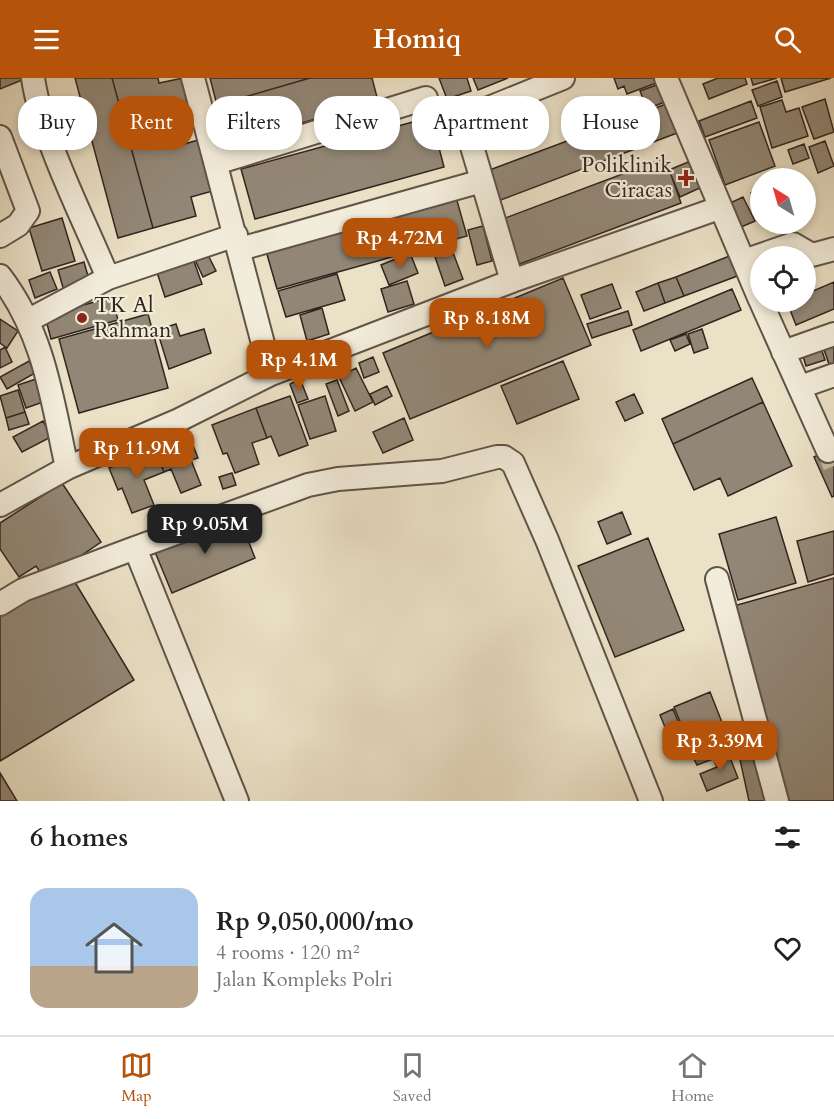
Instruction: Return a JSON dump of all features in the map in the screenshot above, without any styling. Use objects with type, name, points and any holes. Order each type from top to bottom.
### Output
[{"type":"street","points":[[33,78],[36,96],[55,149],[108,278]]},
{"type":"street","points":[[193,78],[272,374]]},
{"type":"street","points":[[512,281],[466,119],[563,78]]},
{"type":"street","points":[[666,78],[719,208],[750,275]]},
{"type":"street","points":[[216,163],[412,102]]},
{"type":"street","points":[[0,136],[28,211],[18,225],[0,236]]},
{"type":"street","points":[[29,320],[108,278],[238,242],[482,181]]},
{"type":"street","points":[[0,505],[67,468],[179,420],[272,374],[512,281],[719,208]]},
{"type":"street","points":[[744,261],[793,244],[812,255],[834,249]]},
{"type":"street","points":[[0,276],[29,320],[43,361],[67,468]]},
{"type":"street","points":[[766,312],[828,451]]},
{"type":"street","points":[[783,352],[834,334]]},
{"type":"street","points":[[800,387],[834,375]]},
{"type":"street","points":[[0,604],[23,590],[308,485],[338,479],[442,471],[504,457],[513,463],[547,540],[651,801]]},
{"type":"street","points":[[135,548],[237,801]]},
{"type":"street","points":[[717,579],[777,801]]},
{"type":"building","points":[[0,78],[21,78],[22,80],[0,89]]},
{"type":"building","points":[[75,78],[112,78],[117,96],[109,96],[109,150],[132,150],[153,228],[118,238],[94,150],[97,150],[97,96],[80,96]]},
{"type":"building","points":[[112,78],[158,78],[159,83],[183,78],[188,96],[117,96]]},
{"type":"building","points":[[210,78],[310,78],[248,96],[215,96]]},
{"type":"building","points":[[310,78],[372,78],[377,96],[314,96],[314,119],[302,123],[302,96],[248,96]]},
{"type":"building","points":[[439,78],[467,78],[471,91],[456,96],[446,96]]},
{"type":"building","points":[[473,78],[508,78],[478,90]]},
{"type":"building","points":[[614,78],[663,78],[664,80],[627,94],[624,86],[618,89]]},
{"type":"building","points":[[718,78],[745,78],[747,84],[709,99],[703,84]]},
{"type":"building","points":[[751,78],[777,78],[753,85]]},
{"type":"building","points":[[781,78],[831,78],[785,92]]},
{"type":"building","points":[[777,81],[782,97],[758,106],[752,90]]},
{"type":"building","points":[[665,82],[672,99],[660,104],[660,96],[642,96],[640,91]]},
{"type":"building","points":[[825,99],[834,132],[814,139],[802,107]]},
{"type":"building","points":[[782,100],[786,112],[799,108],[808,136],[772,148],[760,107]]},
{"type":"building","points":[[751,101],[757,118],[705,137],[699,121]]},
{"type":"building","points":[[666,104],[677,133],[660,139],[660,106]]},
{"type":"building","points":[[412,122],[412,150],[440,150],[444,167],[255,219],[241,169],[314,149],[400,150],[400,125]]},
{"type":"building","points":[[759,122],[775,166],[750,168],[750,176],[725,185],[709,140]]},
{"type":"building","points":[[202,139],[216,190],[191,197],[196,216],[153,228],[132,150],[194,150],[194,141]]},
{"type":"building","points":[[825,141],[834,166],[818,173],[809,147]]},
{"type":"building","points":[[561,143],[561,150],[632,150],[498,201],[487,171],[543,150],[549,150],[549,148]]},
{"type":"building","points":[[804,144],[809,158],[793,164],[788,150]]},
{"type":"building","points":[[665,158],[681,203],[517,265],[500,220]]},
{"type":"building","name":"Poliklinik Ciracas","points":[[693,160],[704,186],[680,197],[669,170]]},
{"type":"building","points":[[454,190],[467,236],[277,289],[264,244]]},
{"type":"building","points":[[743,197],[750,211],[750,223],[741,227],[730,203]]},
{"type":"building","points":[[62,218],[75,261],[42,271],[29,228]]},
{"type":"building","points":[[483,226],[492,261],[477,265],[468,230]]},
{"type":"building","points":[[449,242],[463,279],[445,286],[432,248]]},
{"type":"building","points":[[191,253],[202,284],[165,297],[155,266]]},
{"type":"building","points":[[410,253],[418,273],[389,285],[381,265]]},
{"type":"building","points":[[208,255],[216,271],[203,277],[195,260]]},
{"type":"building","points":[[732,255],[740,275],[684,296],[676,277]]},
{"type":"building","points":[[84,262],[90,283],[64,291],[58,270]]},
{"type":"building","points":[[50,272],[57,289],[35,298],[29,280]]},
{"type":"building","points":[[337,274],[345,300],[286,317],[278,291]]},
{"type":"building","points":[[676,277],[684,296],[665,303],[658,283]]},
{"type":"building","points":[[563,278],[591,345],[410,419],[383,353]]},
{"type":"building","points":[[407,281],[414,304],[388,312],[381,289]]},
{"type":"building","points":[[834,282],[834,309],[796,325],[791,312],[816,312],[816,290]]},
{"type":"building","points":[[658,283],[665,303],[644,311],[636,292]]},
{"type":"building","points":[[612,284],[621,308],[590,319],[581,295]]},
{"type":"building","points":[[732,289],[741,310],[641,351],[633,330]]},
{"type":"building","name":"TK Al Rahman","points":[[112,297],[118,320],[51,339],[45,316]]},
{"type":"building","points":[[322,308],[329,334],[307,341],[300,315]]},
{"type":"building","points":[[628,311],[632,325],[592,338],[587,324]]},
{"type":"building","points":[[148,314],[168,388],[79,413],[59,339]]},
{"type":"building","points":[[0,319],[18,331],[7,348],[0,343]]},
{"type":"building","points":[[176,324],[180,336],[204,329],[211,353],[169,369],[157,330]]},
{"type":"building","points":[[702,329],[708,348],[694,353],[688,334]]},
{"type":"building","points":[[686,334],[690,344],[675,351],[670,340]]},
{"type":"building","points":[[834,336],[834,366],[830,367],[821,341]]},
{"type":"building","points":[[5,347],[12,362],[0,368],[0,350]]},
{"type":"building","points":[[821,348],[825,360],[806,366],[802,353]]},
{"type":"building","points":[[373,357],[379,372],[364,378],[359,363]]},
{"type":"building","points":[[29,361],[35,373],[7,389],[0,377]]},
{"type":"building","points":[[563,361],[579,399],[517,424],[501,386]]},
{"type":"building","points":[[356,368],[373,402],[355,411],[339,377]]},
{"type":"building","points":[[752,378],[763,402],[673,444],[662,419]]},
{"type":"building","points":[[36,379],[43,402],[26,408],[18,385]]},
{"type":"building","points":[[300,379],[308,399],[297,403],[290,384]]},
{"type":"building","points":[[337,380],[349,411],[338,416],[326,384]]},
{"type":"building","points":[[387,386],[392,396],[375,405],[370,394]]},
{"type":"building","points":[[18,390],[25,412],[6,418],[0,396]]},
{"type":"building","points":[[634,394],[643,413],[625,421],[616,402]]},
{"type":"building","points":[[290,396],[308,445],[279,456],[271,436],[267,438],[256,408]]},
{"type":"building","points":[[325,396],[336,431],[310,439],[298,405]]},
{"type":"building","points":[[763,402],[792,466],[728,496],[720,478],[694,490],[673,444]]},
{"type":"building","points":[[256,408],[267,438],[252,443],[259,464],[235,473],[227,453],[223,454],[212,425]]},
{"type":"building","points":[[25,412],[29,424],[9,430],[6,418]]},
{"type":"building","points":[[404,418],[413,440],[383,453],[373,432]]},
{"type":"building","points":[[43,421],[51,437],[22,452],[13,437]]},
{"type":"building","points":[[189,435],[198,458],[191,460],[201,485],[181,493],[171,469],[164,472],[155,449]]},
{"type":"building","points":[[834,448],[834,496],[832,497],[814,457]]},
{"type":"building","points":[[155,449],[164,472],[144,480],[154,505],[132,513],[122,488],[118,490],[109,468]]},
{"type":"building","points":[[232,473],[236,485],[223,489],[219,477]]},
{"type":"building","points":[[62,483],[101,542],[63,568],[59,563],[42,575],[36,566],[19,577],[0,549],[0,523]]},
{"type":"building","points":[[622,512],[631,534],[607,544],[598,522]]},
{"type":"building","points":[[239,517],[255,558],[172,593],[155,552]]},
{"type":"building","points":[[776,517],[796,583],[738,600],[719,534]]},
{"type":"building","points":[[834,531],[834,574],[808,582],[797,541]]},
{"type":"building","points":[[648,538],[684,630],[615,657],[578,566]]},
{"type":"building","points":[[70,574],[134,680],[0,761],[0,616]]},
{"type":"building","points":[[834,578],[834,801],[783,801],[730,607]]},
{"type":"building","points":[[710,692],[729,740],[694,755],[674,707]]},
{"type":"building","points":[[673,709],[689,748],[676,754],[660,715]]},
{"type":"building","points":[[727,750],[738,778],[707,791],[700,774],[717,767],[712,756]]},
{"type":"building","points":[[760,750],[771,801],[749,801],[739,755]]},
{"type":"building","points":[[710,753],[713,759],[697,765],[694,759]]},
{"type":"building","points":[[0,773],[17,801],[0,801]]},
{"type":"tunnel","points":[[828,451],[834,466]]},
{"type":"place","name":"Poliklinik Ciracas","points":[[686,178]]},
{"type":"place","name":"TK Al Rahman","points":[[82,318]]}]
